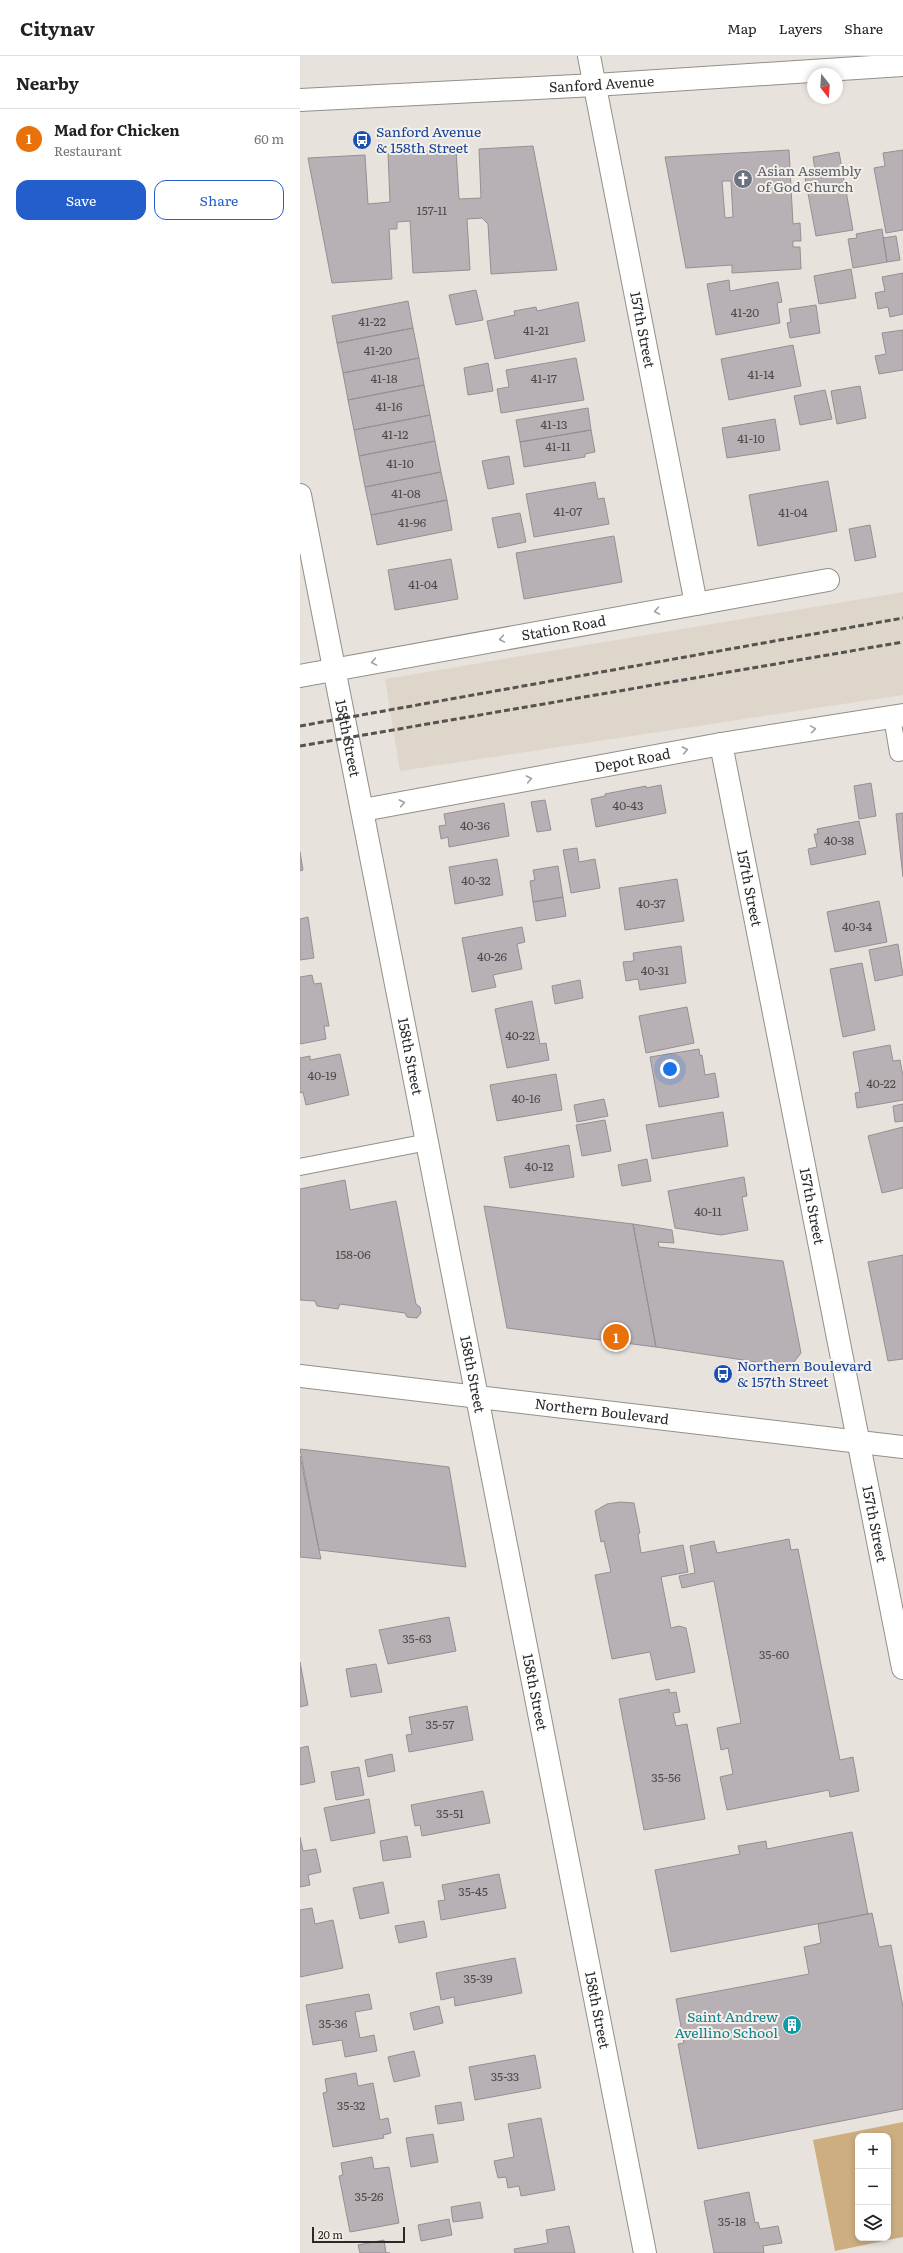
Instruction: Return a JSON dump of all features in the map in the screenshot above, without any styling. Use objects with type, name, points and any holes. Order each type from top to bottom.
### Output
[{"type":"street","name":"157th Street","points":[[589,56],[696,604]]},
{"type":"street","name":"Sanford Avenue","points":[[300,100],[595,85],[903,65]]},
{"type":"street","name":"158th Street","points":[[300,495],[645,2253]]},
{"type":"street","name":"Station Road","points":[[300,676],[828,580]]},
{"type":"street","name":"Depot Road","points":[[363,810],[721,744],[897,716]]},
{"type":"street","name":"157th Street","points":[[721,744],[903,1668]]},
{"type":"street","name":"Northern Boulevard","points":[[300,1376],[903,1447]]},
{"type":"lane","points":[[897,716],[898,753],[903,752]]},
{"type":"lane","points":[[300,1167],[428,1142]]},
{"type":"shaded area","points":[[903,592],[903,695],[400,771],[385,679]]},
{"type":"shaded area","points":[[903,2122],[903,2237],[891,2239],[891,2133],[855,2133],[855,2241],[884,2241],[835,2251],[813,2140]]},
{"type":"building","points":[[533,146],[557,270],[491,274],[488,224],[482,218],[467,219],[470,270],[413,273],[410,221],[397,222],[397,229],[389,229],[392,279],[332,283],[308,158],[365,155],[368,204],[390,202],[388,153],[456,150],[459,199],[481,198],[479,149]]},
{"type":"building","points":[[789,150],[793,224],[800,223],[801,241],[793,241],[793,247],[800,247],[801,269],[732,273],[732,265],[686,268],[665,157]],"holes":[[[722,181],[731,181],[733,217],[725,218]]]},
{"type":"building","points":[[903,150],[903,230],[886,233],[874,168],[885,166],[883,153]]},
{"type":"building","points":[[839,152],[853,230],[816,236],[804,172],[815,170],[813,157]]},
{"type":"building","points":[[882,229],[887,262],[853,268],[848,239],[857,238],[856,234]]},
{"type":"building","points":[[896,236],[900,260],[887,262],[883,238]]},
{"type":"building","points":[[851,269],[856,298],[819,304],[814,276]]},
{"type":"building","points":[[903,273],[903,314],[890,317],[888,307],[878,309],[875,293],[885,291],[882,277]]},
{"type":"building","points":[[729,280],[730,291],[778,282],[782,302],[777,303],[780,323],[716,335],[707,284]]},
{"type":"building","points":[[476,290],[483,320],[456,325],[449,295]]},
{"type":"building","points":[[408,301],[413,328],[337,343],[332,316]]},
{"type":"building","points":[[578,302],[585,341],[495,359],[487,321],[515,315],[514,311],[536,307],[537,311]]},
{"type":"building","points":[[816,305],[820,333],[790,338],[787,323],[791,322],[789,309]]},
{"type":"building","points":[[413,328],[419,358],[343,373],[337,343]]},
{"type":"building","points":[[903,330],[903,370],[879,374],[875,356],[886,354],[882,333]]},
{"type":"building","points":[[793,345],[801,386],[729,400],[721,359]]},
{"type":"building","points":[[419,358],[424,385],[348,400],[343,373]]},
{"type":"building","points":[[576,358],[584,400],[501,413],[497,389],[509,387],[506,370]]},
{"type":"building","points":[[488,363],[493,391],[468,395],[464,368]]},
{"type":"building","points":[[424,385],[430,415],[354,430],[348,400]]},
{"type":"building","points":[[860,386],[866,418],[837,424],[831,391]]},
{"type":"building","points":[[825,390],[832,419],[800,425],[794,396]]},
{"type":"building","points":[[588,408],[591,430],[520,442],[516,420]]},
{"type":"building","points":[[430,415],[435,441],[359,456],[354,430]]},
{"type":"building","points":[[775,419],[780,450],[727,458],[722,428]]},
{"type":"building","points":[[591,430],[595,452],[585,454],[585,457],[524,467],[520,442]]},
{"type":"building","points":[[435,441],[441,472],[365,487],[359,456]]},
{"type":"building","points":[[509,456],[514,484],[488,489],[482,461]]},
{"type":"building","points":[[441,472],[447,500],[371,515],[365,487]]},
{"type":"building","points":[[828,481],[837,531],[758,546],[749,495]]},
{"type":"building","points":[[595,482],[598,499],[604,498],[609,524],[534,537],[526,494]]},
{"type":"building","points":[[447,500],[452,530],[377,545],[371,515]]},
{"type":"building","points":[[520,513],[526,542],[498,548],[492,518]]},
{"type":"building","points":[[870,525],[876,557],[855,561],[849,529]]},
{"type":"building","points":[[614,536],[622,582],[524,599],[516,553]]},
{"type":"building","points":[[451,559],[458,599],[395,610],[388,570]]},
{"type":"building","points":[[871,783],[876,816],[859,819],[854,786]]},
{"type":"building","points":[[661,785],[666,813],[596,827],[591,799],[605,796],[605,794],[646,786],[646,788]]},
{"type":"building","points":[[545,800],[551,830],[537,832],[531,802]]},
{"type":"building","points":[[504,803],[509,836],[449,847],[448,837],[441,839],[439,826],[446,825],[444,814]]},
{"type":"building","points":[[903,813],[903,877],[896,814]]},
{"type":"building","points":[[859,821],[866,854],[811,865],[808,849],[817,847],[814,834],[818,834],[817,829]]},
{"type":"building","points":[[577,848],[579,862],[595,859],[600,888],[571,893],[563,850]]},
{"type":"building","points":[[300,852],[303,870],[300,871]]},
{"type":"building","points":[[497,859],[503,895],[455,904],[449,867]]},
{"type":"building","points":[[558,866],[563,897],[533,902],[530,881],[535,880],[533,870]]},
{"type":"building","points":[[677,879],[684,921],[625,930],[619,888]]},
{"type":"building","points":[[563,897],[566,916],[536,921],[533,902]]},
{"type":"building","points":[[879,901],[887,942],[835,952],[827,912]]},
{"type":"building","points":[[308,917],[314,958],[300,960],[300,919]]},
{"type":"building","points":[[522,927],[525,942],[517,944],[522,969],[493,975],[496,987],[472,992],[462,938]]},
{"type":"building","points":[[898,944],[903,975],[875,981],[869,950]]},
{"type":"building","points":[[681,946],[686,983],[640,990],[638,979],[626,981],[623,962],[634,961],[633,953]]},
{"type":"building","points":[[862,963],[875,1030],[843,1037],[830,969]]},
{"type":"building","points":[[312,975],[314,984],[321,983],[329,1026],[324,1026],[326,1039],[300,1044],[300,977]]},
{"type":"building","points":[[580,980],[583,998],[555,1004],[552,986]]},
{"type":"building","points":[[532,1001],[540,1044],[546,1043],[549,1060],[507,1068],[495,1009]]},
{"type":"building","points":[[687,1007],[694,1043],[646,1053],[639,1016]]},
{"type":"building","points":[[890,1045],[893,1061],[900,1060],[903,1076],[903,1100],[857,1108],[855,1093],[860,1092],[853,1052]]},
{"type":"building","points":[[699,1049],[700,1056],[702,1055],[705,1075],[715,1073],[719,1097],[659,1107],[650,1057]]},
{"type":"building","points":[[340,1054],[349,1095],[306,1105],[303,1092],[300,1093],[300,1058],[310,1056],[310,1060]]},
{"type":"building","points":[[556,1074],[562,1110],[497,1121],[490,1085]]},
{"type":"building","points":[[604,1099],[608,1116],[577,1122],[574,1105]]},
{"type":"building","points":[[903,1104],[903,1121],[895,1122],[893,1106]]},
{"type":"building","points":[[723,1112],[728,1146],[652,1159],[646,1125]]},
{"type":"building","points":[[605,1120],[611,1151],[582,1156],[576,1125]]},
{"type":"building","points":[[903,1127],[903,1188],[882,1193],[868,1136]]},
{"type":"building","points":[[569,1145],[574,1177],[510,1188],[504,1157]]},
{"type":"building","points":[[647,1159],[651,1181],[622,1186],[618,1165]]},
{"type":"building","points":[[744,1177],[747,1196],[742,1197],[748,1230],[721,1235],[675,1228],[668,1191]]},
{"type":"building","points":[[345,1180],[350,1210],[396,1201],[416,1304],[420,1307],[421,1313],[417,1318],[407,1317],[405,1313],[340,1304],[338,1309],[317,1306],[315,1301],[300,1300],[300,1189]]},
{"type":"building","points":[[484,1206],[633,1224],[656,1347],[507,1328]]},
{"type":"building","points":[[633,1224],[672,1230],[674,1243],[658,1242],[659,1247],[783,1261],[801,1353],[790,1367],[656,1347]]},
{"type":"building","points":[[903,1255],[903,1359],[888,1361],[868,1262]]},
{"type":"building","points":[[300,1449],[449,1467],[466,1567],[319,1550]]},
{"type":"building","points":[[300,1456],[319,1550],[321,1559],[300,1557]]},
{"type":"building","points":[[620,1502],[634,1503],[640,1533],[638,1534],[641,1553],[683,1545],[688,1572],[661,1577],[671,1628],[679,1626],[686,1628],[695,1672],[656,1680],[650,1652],[612,1659],[595,1575],[611,1572],[604,1541],[601,1542],[595,1511],[607,1504]]},
{"type":"building","points":[[789,1539],[791,1550],[798,1549],[840,1760],[853,1757],[859,1791],[830,1797],[829,1790],[727,1810],[720,1777],[733,1774],[728,1748],[721,1750],[717,1728],[741,1723],[714,1581],[682,1588],[679,1576],[695,1573],[690,1546],[714,1541],[717,1553]]},
{"type":"building","points":[[449,1617],[456,1651],[388,1664],[379,1630]]},
{"type":"building","points":[[300,1662],[308,1705],[300,1707]]},
{"type":"building","points":[[376,1664],[382,1692],[351,1697],[346,1669]]},
{"type":"building","points":[[669,1689],[670,1693],[676,1692],[680,1712],[673,1713],[676,1726],[687,1724],[705,1819],[644,1830],[619,1699]]},
{"type":"building","points":[[467,1706],[473,1740],[409,1752],[406,1735],[412,1734],[409,1717]]},
{"type":"building","points":[[308,1746],[315,1782],[300,1785],[300,1748]]},
{"type":"building","points":[[392,1754],[395,1771],[368,1777],[365,1760]]},
{"type":"building","points":[[359,1767],[364,1795],[336,1800],[331,1772]]},
{"type":"building","points":[[483,1791],[490,1823],[422,1836],[420,1825],[415,1826],[411,1805]]},
{"type":"building","points":[[369,1799],[375,1833],[331,1841],[324,1808]]},
{"type":"building","points":[[852,1832],[868,1914],[671,1952],[655,1870],[740,1854],[738,1846],[766,1841],[767,1849]]},
{"type":"building","points":[[407,1836],[411,1857],[383,1861],[380,1841]]},
{"type":"building","points":[[300,1837],[303,1851],[316,1849],[321,1872],[308,1875],[310,1885],[300,1887]]},
{"type":"building","points":[[499,1874],[506,1908],[441,1920],[438,1901],[445,1900],[442,1885]]},
{"type":"building","points":[[383,1882],[389,1913],[360,1919],[353,1888]]},
{"type":"building","points":[[312,1908],[315,1924],[333,1920],[343,1968],[300,1977],[300,1910]]},
{"type":"building","name":"Saint Andrew Avellino School","points":[[872,1913],[879,1947],[891,1945],[903,2007],[903,2109],[698,2149],[678,2044],[684,2043],[676,1999],[809,1974],[804,1947],[821,1943],[818,1924]]},
{"type":"building","points":[[424,1921],[427,1937],[399,1943],[395,1926]]},
{"type":"building","points":[[515,1958],[522,1993],[455,2006],[454,1997],[441,2000],[436,1973]]},
{"type":"building","points":[[369,1994],[372,2009],[355,2012],[360,2038],[374,2035],[377,2051],[345,2057],[342,2040],[313,2045],[306,2005]]},
{"type":"building","points":[[439,2006],[443,2023],[414,2030],[410,2013]]},
{"type":"building","points":[[414,2051],[420,2076],[394,2082],[388,2057]]},
{"type":"building","points":[[535,2055],[541,2088],[475,2100],[469,2067]]},
{"type":"building","points":[[356,2073],[358,2086],[373,2083],[380,2120],[388,2118],[391,2133],[383,2135],[384,2138],[333,2147],[323,2093],[327,2092],[325,2079]]},
{"type":"building","points":[[461,2102],[464,2120],[438,2124],[435,2106]]},
{"type":"building","points":[[541,2118],[555,2190],[521,2196],[519,2186],[508,2188],[506,2177],[498,2178],[494,2161],[514,2157],[508,2124]]},
{"type":"building","points":[[433,2134],[438,2162],[411,2167],[406,2138]]},
{"type":"building","points":[[372,2157],[374,2169],[389,2167],[399,2223],[350,2232],[339,2176],[343,2175],[341,2163]]},
{"type":"building","points":[[749,2192],[755,2223],[758,2222],[760,2229],[778,2226],[782,2243],[763,2246],[764,2253],[714,2253],[704,2201]]},
{"type":"building","points":[[480,2202],[483,2218],[453,2222],[451,2207]]},
{"type":"building","points":[[449,2219],[452,2235],[421,2241],[418,2225]]},
{"type":"building","points":[[569,2226],[575,2253],[515,2253],[514,2249],[548,2243],[546,2230]]},
{"type":"building","points":[[384,2240],[386,2253],[360,2253],[358,2245]]},
{"type":"railway","points":[[300,726],[903,618]]},
{"type":"railway","points":[[300,746],[903,642]]},
{"type":"place","name":"Sanford Avenue & 158th Street","points":[[362,140]]},
{"type":"place","name":"Asian Assembly of God Church","points":[[743,179]]},
{"type":"place","name":"Mad for Chicken","points":[[616,1337]]},
{"type":"place","name":"Northern Boulevard & 157th Street","points":[[723,1374]]},
{"type":"place","name":"Saint Andrew Avellino School","points":[[792,2025]]}]
